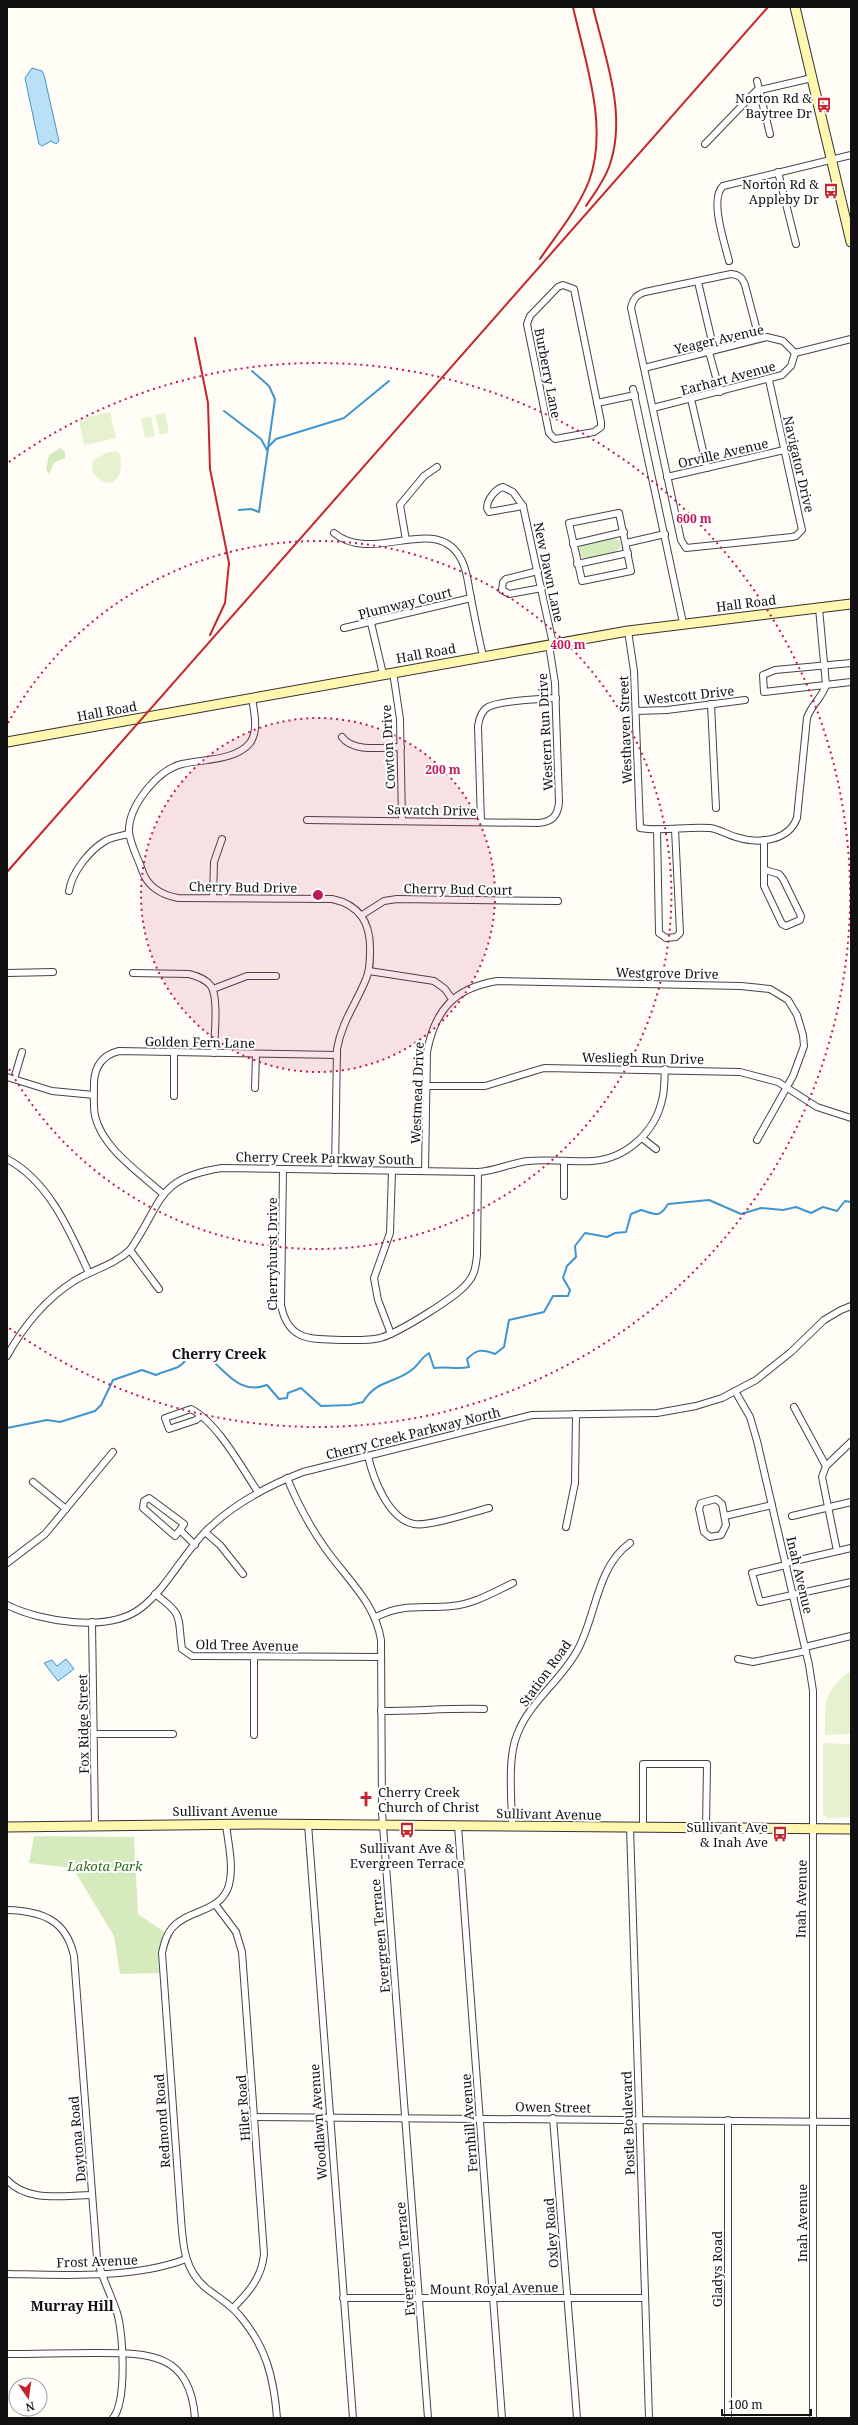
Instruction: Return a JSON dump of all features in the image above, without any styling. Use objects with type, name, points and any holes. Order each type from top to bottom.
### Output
[{"type":"main road","points":[[795,7],[851,242]]},
{"type":"main road","name":"Hall Road","points":[[7,742],[628,630],[851,604]]},
{"type":"main road","name":"Sullivant Avenue","points":[[7,1827],[95,1825],[382,1824],[851,1829]]},
{"type":"street","points":[[705,144],[748,97],[759,90],[812,78]]},
{"type":"street","points":[[757,81],[770,134]]},
{"type":"street","points":[[729,261],[717,209],[718,192],[723,186],[851,155]]},
{"type":"street","points":[[778,172],[796,244]]},
{"type":"street","name":"Navigator Drive","points":[[759,338],[743,278],[737,275],[731,274],[645,292],[638,294],[633,300],[631,308],[667,477],[681,540],[686,548],[792,537],[800,534],[803,526],[784,450],[769,380]]},
{"type":"street","points":[[698,282],[720,392]]},
{"type":"street","name":"Burberry Lane","points":[[563,284],[574,289],[598,403],[601,422],[598,430],[559,439],[551,436],[527,324],[530,316],[558,287],[563,284]]},
{"type":"street","name":"Yeager Avenue","points":[[644,368],[767,337],[776,338],[783,341],[795,353]]},
{"type":"street","points":[[795,353],[851,339]]},
{"type":"street","name":"Earhart Avenue","points":[[653,408],[769,380],[785,373],[791,366],[795,353]]},
{"type":"street","points":[[598,403],[634,392],[683,623]]},
{"type":"street","points":[[691,399],[707,468]]},
{"type":"street","name":"Orville Avenue","points":[[667,477],[784,450]]},
{"type":"street","points":[[406,540],[400,505],[424,476],[437,467]]},
{"type":"street","name":"New Dawn Lane","points":[[523,506],[491,512],[488,510],[487,504],[497,490],[503,487],[513,492],[523,506],[542,588],[551,644]]},
{"type":"street","points":[[619,513],[624,532],[631,571],[584,582],[581,580],[569,525],[570,523],[619,513]]},
{"type":"street","points":[[573,544],[624,532]]},
{"type":"street","points":[[334,533],[342,540],[355,545],[381,544],[431,538],[443,541],[453,549],[462,560],[483,656]]},
{"type":"street","points":[[626,543],[665,534]]},
{"type":"street","points":[[577,564],[628,553]]},
{"type":"street","points":[[538,571],[506,579],[503,582],[502,590],[509,594],[542,588]]},
{"type":"street","name":"Plumway Court","points":[[344,628],[371,623],[471,598]]},
{"type":"street","points":[[675,829],[680,933],[676,937],[666,938],[660,933],[657,829],[712,828],[743,839],[764,840],[784,834],[795,822],[807,718],[809,710],[822,696],[826,684],[819,608]]},
{"type":"street","points":[[371,623],[383,674]]},
{"type":"street","name":"Westhaven Street","points":[[628,630],[633,654],[640,828],[657,829]]},
{"type":"street","name":"Western Run Drive","points":[[551,644],[556,698],[559,802],[555,817]]},
{"type":"street","points":[[851,662],[768,672],[763,676],[764,692],[851,682]]},
{"type":"street","name":"Cowton Drive","points":[[393,672],[400,719],[402,820]]},
{"type":"street","name":"Cherry Bud Drive","points":[[252,698],[256,725],[251,742],[236,753],[180,765],[170,769],[154,782],[136,804],[131,816],[129,834],[143,873],[156,890],[171,897],[332,899],[348,904],[362,915]]},
{"type":"street","points":[[481,822],[478,726],[481,713],[487,707],[495,705],[534,699],[556,698]]},
{"type":"street","name":"Westcott Drive","points":[[636,711],[745,700]]},
{"type":"street","points":[[711,704],[716,808]]},
{"type":"street","points":[[342,737],[346,742],[357,746],[401,747]]},
{"type":"street","name":"Sawatch Drive","points":[[307,820],[402,820],[538,823],[547,822],[555,817]]},
{"type":"street","points":[[69,890],[71,880],[76,871],[97,847],[106,840],[129,834]]},
{"type":"street","points":[[214,898],[214,862],[222,838]]},
{"type":"street","points":[[764,840],[764,886],[782,924],[786,926],[800,920],[801,916],[783,879],[779,874],[765,870]]},
{"type":"street","name":"Cherry Bud Court","points":[[362,915],[384,901],[397,899],[558,901]]},
{"type":"street","points":[[335,1170],[337,1055],[341,1029],[369,971],[370,937],[362,915]]},
{"type":"street","points":[[369,971],[434,981],[445,989],[452,999]]},
{"type":"street","points":[[7,973],[53,972]]},
{"type":"street","points":[[133,973],[189,974],[205,980],[213,989],[214,1053]]},
{"type":"street","points":[[213,989],[247,976],[276,976]]},
{"type":"street","name":"Westgrove Drive","points":[[452,999],[474,987],[497,981],[741,986],[770,990],[782,996],[793,1007],[801,1024],[804,1046],[799,1061],[757,1140]]},
{"type":"street","name":"Westmead Drive","points":[[425,1171],[426,1086],[430,1035],[435,1023],[452,999]]},
{"type":"street","points":[[14,1079],[22,1052]]},
{"type":"street","points":[[174,1052],[174,1096]]},
{"type":"street","name":"Golden Fern Lane","points":[[163,1194],[115,1151],[102,1134],[95,1115],[94,1095],[95,1072],[102,1058],[110,1053],[174,1052],[337,1055]]},
{"type":"street","points":[[255,1088],[256,1054]]},
{"type":"street","name":"Wesliegh Run Drive","points":[[426,1086],[485,1086],[544,1068],[665,1069],[740,1072],[759,1075],[786,1086],[818,1107],[851,1118]]},
{"type":"street","name":"Cherry Creek Parkway South","points":[[7,1356],[26,1327],[45,1305],[69,1285],[89,1273],[113,1262],[130,1250],[163,1194],[187,1176],[200,1171],[222,1168],[478,1172],[492,1171],[528,1161],[593,1161],[607,1158],[620,1154],[642,1138],[658,1112],[663,1098],[665,1069]]},
{"type":"street","points":[[7,1077],[52,1091],[94,1095]]},
{"type":"street","points":[[642,1138],[656,1149]]},
{"type":"street","points":[[7,1159],[16,1164],[33,1180],[55,1206],[67,1224],[89,1273]]},
{"type":"street","points":[[564,1161],[564,1196]]},
{"type":"street","name":"Cherryhurst Drive","points":[[283,1169],[281,1305],[284,1317],[290,1328],[301,1336],[315,1339],[370,1340],[391,1334],[458,1291],[472,1276],[477,1255],[478,1172]]},
{"type":"street","points":[[391,1334],[378,1300],[374,1278],[390,1233],[392,1170]]},
{"type":"street","points":[[130,1250],[159,1289]]},
{"type":"street","name":"Cherry Creek Parkway North","points":[[7,1605],[47,1618],[92,1622],[130,1615],[141,1609],[205,1532],[229,1510],[258,1492],[287,1478],[532,1415],[657,1414],[696,1406],[735,1391],[775,1366],[824,1320],[840,1310],[851,1306]]},
{"type":"street","name":"Inah Avenue","points":[[735,1391],[750,1417],[757,1441],[812,1679],[814,1702],[813,2418]]},
{"type":"street","points":[[794,1407],[826,1466]]},
{"type":"street","points":[[201,1416],[196,1420],[169,1430],[165,1418],[191,1409],[201,1416],[214,1428],[258,1492]]},
{"type":"street","points":[[566,1527],[575,1483],[576,1414]]},
{"type":"street","points":[[837,1551],[822,1476],[826,1466],[851,1442]]},
{"type":"street","points":[[7,1563],[45,1534],[113,1452]]},
{"type":"street","points":[[368,1456],[378,1486],[395,1512],[406,1521],[422,1524],[489,1508]]},
{"type":"street","name":"Evergreen Terrace","points":[[287,1478],[295,1498],[324,1547],[376,1617],[381,1640],[382,1824],[428,2418]]},
{"type":"street","points":[[33,1482],[66,1509]]},
{"type":"street","points":[[149,1498],[184,1524],[180,1530],[175,1536],[143,1508],[144,1501],[149,1498]]},
{"type":"street","points":[[716,1499],[722,1504],[725,1516],[726,1525],[724,1533],[710,1537],[704,1532],[699,1506],[705,1501],[716,1499]]},
{"type":"street","points":[[792,1516],[851,1502]]},
{"type":"street","points":[[725,1516],[772,1505]]},
{"type":"street","points":[[180,1530],[195,1545]]},
{"type":"street","points":[[205,1532],[220,1545],[243,1574]]},
{"type":"street","name":"Station Road","points":[[512,1826],[513,1755],[516,1736],[533,1706],[577,1652],[602,1584],[617,1556],[630,1543]]},
{"type":"street","points":[[851,1548],[752,1573],[760,1602],[851,1582]]},
{"type":"street","points":[[376,1617],[404,1607],[451,1606],[468,1603],[513,1584]]},
{"type":"street","name":"Old Tree Avenue","points":[[155,1594],[172,1607],[179,1616],[182,1649],[186,1654],[192,1656],[381,1657]]},
{"type":"street","name":"Fox Ridge Street","points":[[92,1622],[95,1825]]},
{"type":"street","points":[[738,1659],[753,1662],[851,1636]]},
{"type":"street","points":[[254,1657],[254,1735]]},
{"type":"street","points":[[381,1711],[418,1711],[439,1708],[484,1709]]},
{"type":"street","points":[[94,1734],[173,1734]]},
{"type":"street","points":[[643,1827],[643,1764],[707,1764],[706,1827]]},
{"type":"street","name":"Redmond Road","points":[[226,1824],[230,1879],[224,1895],[215,1904],[176,1924],[165,1940],[161,1958],[181,2219],[186,2259],[198,2280],[233,2308],[253,2332],[268,2360],[275,2390],[277,2418]]},
{"type":"street","name":"Woodlawn Avenue","points":[[308,1824],[353,2418]]},
{"type":"street","name":"Fernhill Avenue","points":[[458,1826],[502,2418]]},
{"type":"street","name":"Postle Boulevard","points":[[630,1827],[649,2418]]},
{"type":"street","name":"Hiler Road","points":[[215,1904],[236,1932],[242,1952],[255,2117],[263,2265],[248,2293],[233,2308]]},
{"type":"street","name":"Daytona Road","points":[[7,1910],[35,1912],[57,1924],[68,1939],[74,1956],[92,2195],[100,2273],[118,2317],[121,2353],[121,2392],[119,2406],[112,2418]]},
{"type":"street","name":"Owen Street","points":[[255,2117],[553,2118],[851,2122]]},
{"type":"street","name":"Oxley Road","points":[[553,2118],[577,2418]]},
{"type":"street","name":"Gladys Road","points":[[728,2120],[728,2418]]},
{"type":"street","points":[[7,2180],[20,2191],[34,2195],[92,2195]]},
{"type":"street","name":"Frost Avenue","points":[[7,2274],[100,2273],[148,2270],[186,2259]]},
{"type":"street","name":"Mount Royal Avenue","points":[[344,2298],[419,2300],[493,2298],[645,2298]]},
{"type":"street","points":[[7,2354],[150,2354],[174,2366],[184,2377],[190,2390],[195,2418]]},
{"type":"green space","points":[[110,412],[116,438],[84,445],[79,419]]},
{"type":"green space","points":[[165,413],[169,433],[160,435],[155,415]]},
{"type":"green space","points":[[151,416],[155,436],[145,438],[141,418]]},
{"type":"green space","points":[[60,448],[65,452],[65,458],[54,463],[49,474],[46,469],[49,455]]},
{"type":"green space","points":[[116,451],[120,455],[120,470],[115,480],[111,483],[106,482],[93,473],[92,461],[106,453]]},
{"type":"green space","points":[[613,538],[618,540],[621,544],[615,552],[603,557],[589,559],[580,556],[579,549],[581,546]]},
{"type":"green space","points":[[847,1673],[851,1673],[851,1734],[825,1735],[825,1708],[829,1694]]},
{"type":"green space","points":[[823,1743],[851,1744],[851,1817],[828,1818],[823,1814]]},
{"type":"green space","name":"Lakota Park","points":[[34,1836],[134,1837],[138,1914],[166,1933],[158,1953],[159,1973],[120,1974],[114,1936],[73,1868],[29,1863]]},
{"type":"water","points":[[32,68],[42,71],[44,75],[59,141],[56,144],[51,141],[42,146],[39,144],[25,78]]},
{"type":"water","points":[[66,1659],[74,1669],[58,1681],[44,1663],[52,1660],[57,1666]]},
{"type":"waterway","points":[[239,510],[251,509],[259,512],[275,399],[269,386],[252,371]]},
{"type":"waterway","points":[[268,447],[276,439],[344,418],[389,381]]},
{"type":"waterway","points":[[224,411],[261,439],[267,450]]},
{"type":"waterway","points":[[7,1428],[47,1420],[60,1422],[95,1411],[101,1405],[113,1380],[142,1370],[156,1375],[162,1373],[179,1366],[190,1353],[200,1354],[209,1358],[225,1373],[243,1385],[254,1387],[267,1385],[279,1399],[287,1398],[288,1393],[301,1388],[321,1406],[350,1405],[363,1402],[374,1389],[406,1374],[429,1353],[434,1368],[469,1367],[467,1359],[474,1353],[487,1351],[495,1354],[504,1347],[509,1320],[544,1312],[553,1296],[568,1296],[570,1290],[563,1278],[567,1266],[576,1257],[575,1246],[585,1233],[607,1237],[615,1233],[626,1232],[631,1214],[641,1210],[653,1214],[659,1214],[668,1204],[709,1200],[741,1214],[761,1208],[783,1210],[796,1207],[811,1213],[823,1207],[837,1211],[845,1201],[851,1202]]},
{"type":"railway","points":[[540,259],[567,221],[579,201],[589,181],[595,160],[597,139],[593,94],[573,7]]},
{"type":"railway","points":[[586,206],[602,182],[609,167],[614,147],[616,127],[613,87],[593,7]]},
{"type":"railway","points":[[7,872],[768,7]]},
{"type":"railway","points":[[195,338],[208,403],[210,469],[229,563],[225,603],[210,635]]},
{"type":"place","name":"Norton Rd & Baytree Dr","points":[[824,105]]},
{"type":"place","name":"Norton Rd & Appleby Dr","points":[[831,191]]},
{"type":"place","name":"Cherry Creek Church of Christ","points":[[366,1799]]},
{"type":"place","name":"Sullivant Ave & Evergreen Terrace","points":[[407,1830]]},
{"type":"place","name":"Sullivant Ave & Inah Ave","points":[[780,1834]]},
{"type":"district","name":"Cherry Creek","points":[[219,1354]]},
{"type":"district","name":"Murray Hill","points":[[72,2306]]}]
